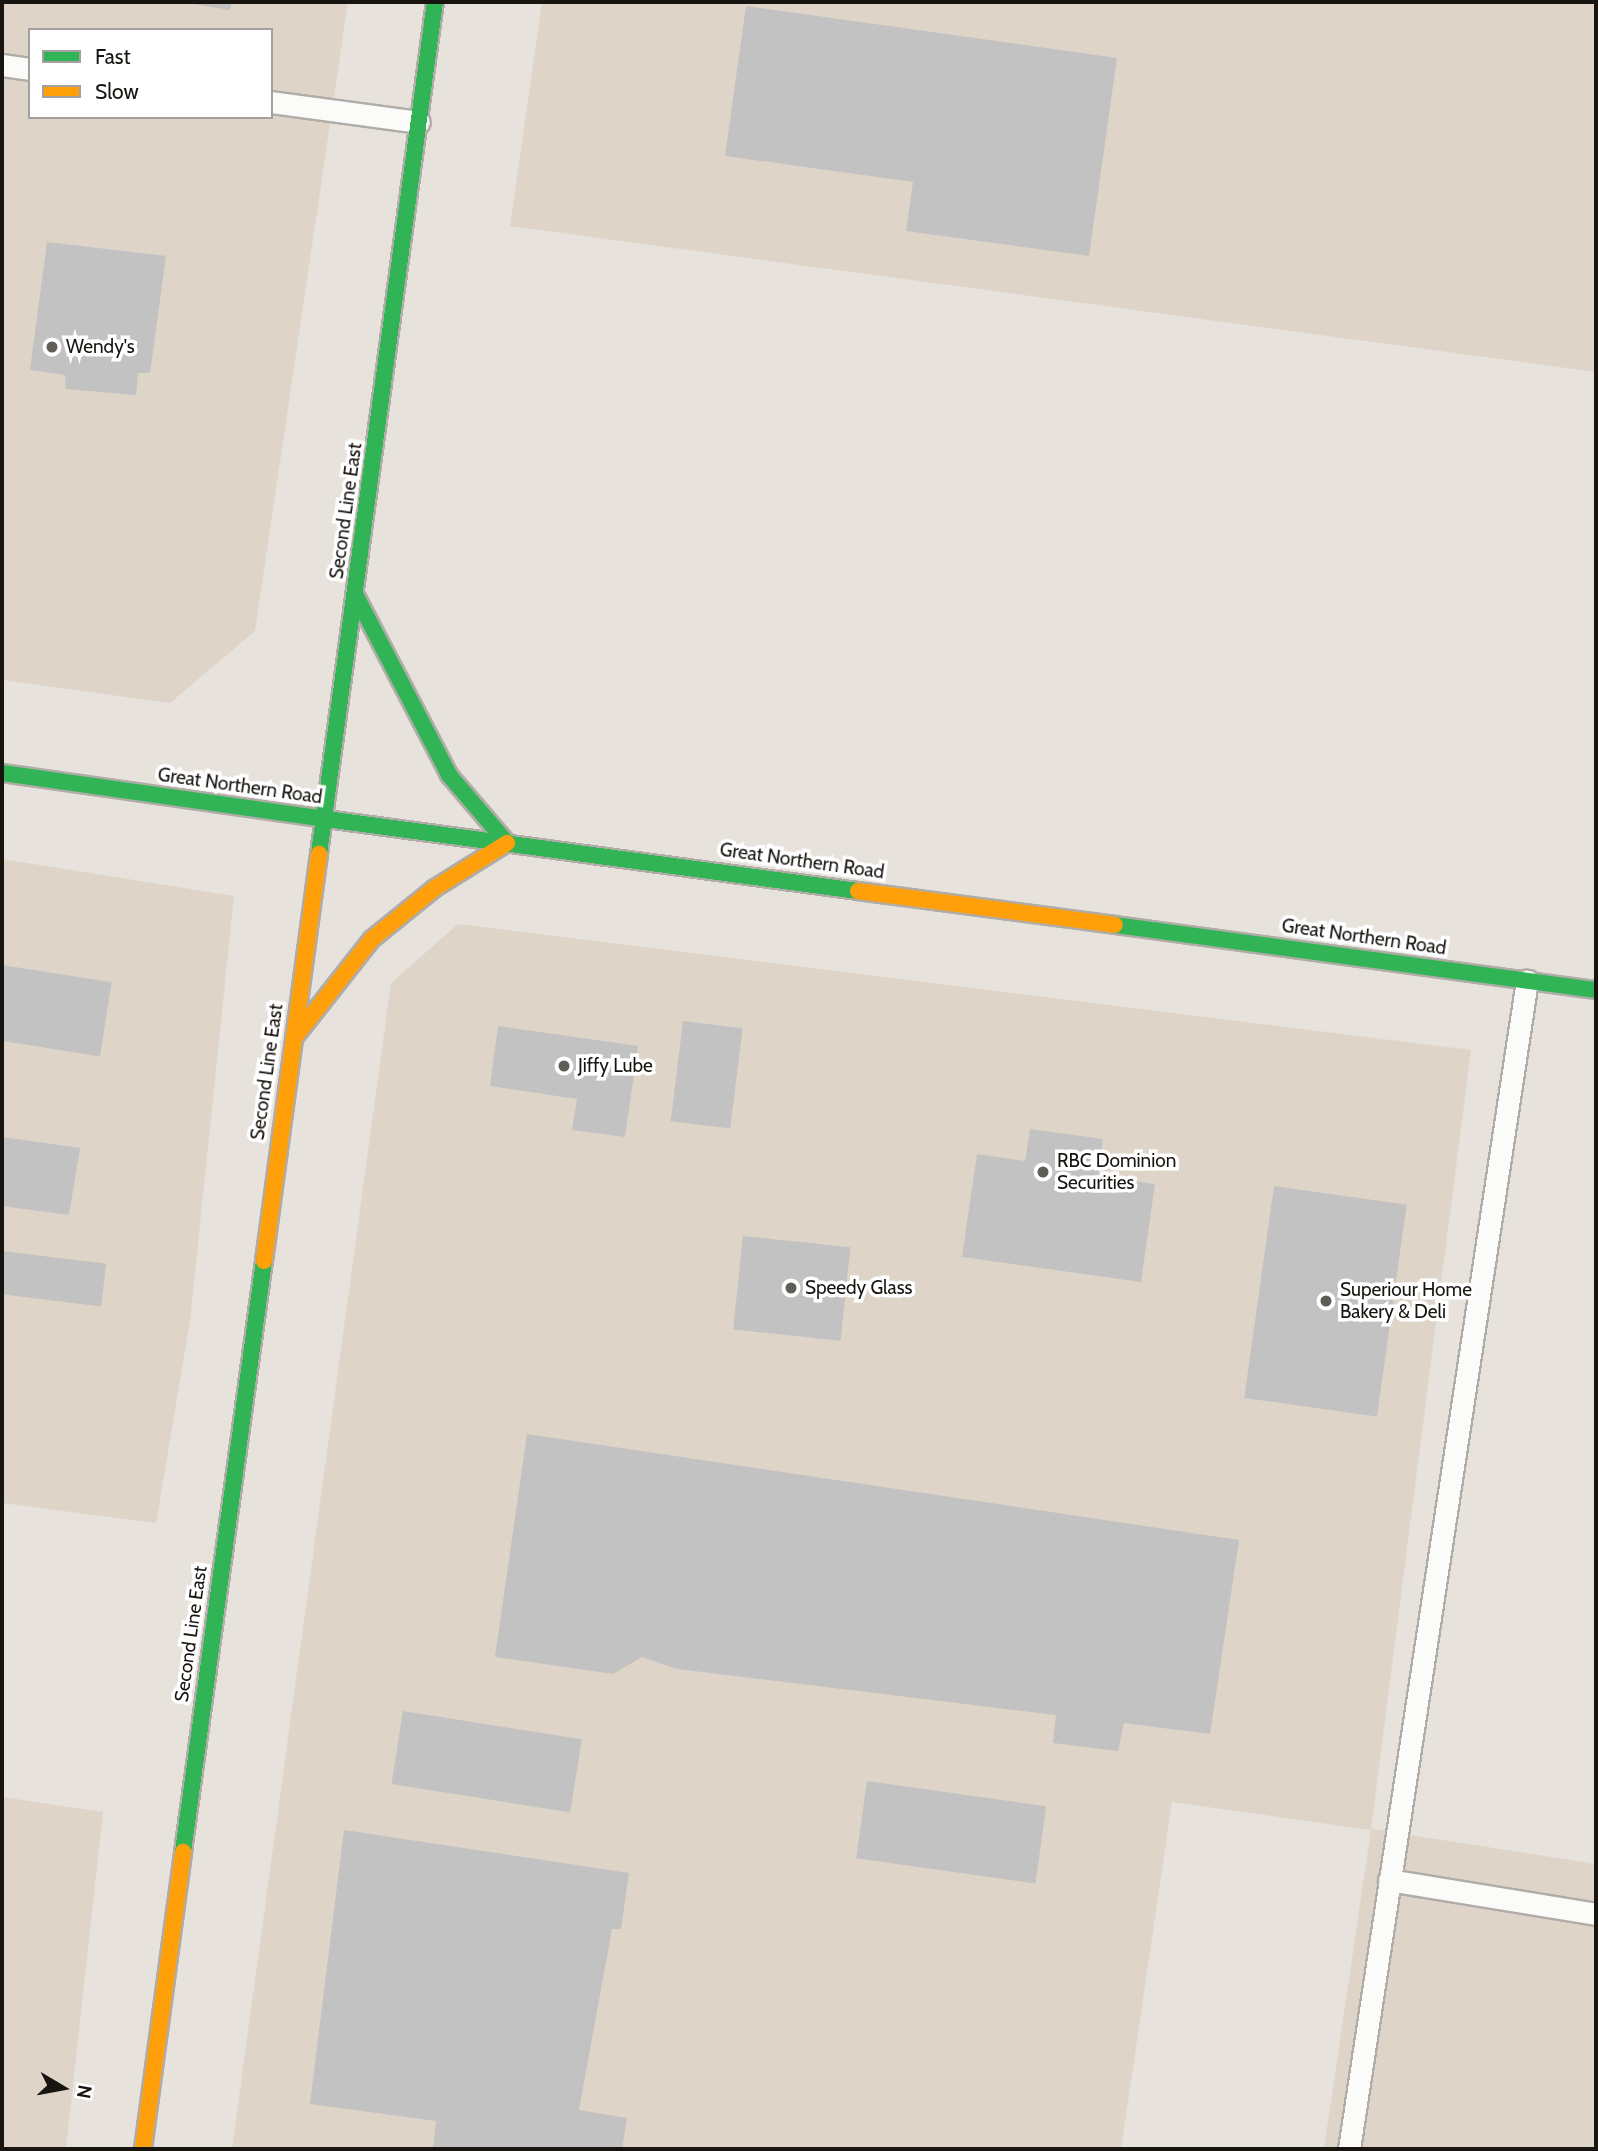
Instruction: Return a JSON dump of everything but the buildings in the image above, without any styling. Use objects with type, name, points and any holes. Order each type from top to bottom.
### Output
[{"type":"main road","name":"Second Line East","points":[[143,2149],[435,2]]},
{"type":"main road","points":[[293,1039],[372,939],[435,888],[507,843],[449,775],[356,596]]},
{"type":"main road","name":"Great Northern Road","points":[[2,773],[1596,990]]},
{"type":"lane","points":[[2,65],[28,69]]},
{"type":"lane","points":[[273,102],[419,122]]},
{"type":"lane","points":[[1349,2149],[1527,980]]},
{"type":"lane","points":[[1388,1880],[1596,1914]]},
{"type":"shaded area","points":[[2,2],[348,2],[255,631],[170,703],[2,680]]},
{"type":"shaded area","points":[[542,2],[1596,2],[1596,372],[510,226]]},
{"type":"shaded area","points":[[2,859],[234,896],[190,1321],[156,1523],[2,1503]]},
{"type":"shaded area","points":[[458,924],[1471,1050],[1371,1829],[1596,1864],[1596,2149],[1324,2149],[1371,1830],[1172,1802],[1121,2149],[232,2149],[391,983]]},
{"type":"shaded area","points":[[2,1797],[103,1812],[66,2149],[2,2149]]},
{"type":"traffic: fast","points":[[319,854],[435,2]]},
{"type":"traffic: fast","points":[[356,596],[449,775],[507,843]]},
{"type":"traffic: fast","points":[[2,773],[326,819]]},
{"type":"traffic: fast","points":[[326,819],[858,891]]},
{"type":"traffic: fast","points":[[1115,925],[1596,990]]},
{"type":"traffic: fast","points":[[183,1852],[264,1261]]},
{"type":"traffic: slow","points":[[294,1038],[372,939],[435,888],[507,843]]},
{"type":"traffic: slow","points":[[264,1261],[319,854]]},
{"type":"traffic: slow","points":[[858,891],[1115,925]]},
{"type":"traffic: slow","points":[[143,2149],[183,1852]]},
{"type":"place","name":"Wendy's","points":[[52,347]]},
{"type":"place","name":"Jiffy Lube","points":[[564,1066]]},
{"type":"place","name":"RBC Dominion Securities","points":[[1043,1172]]},
{"type":"place","name":"Speedy Glass","points":[[791,1288]]},
{"type":"place","name":"Superiour Home Bakery & Deli","points":[[1326,1301]]}]
